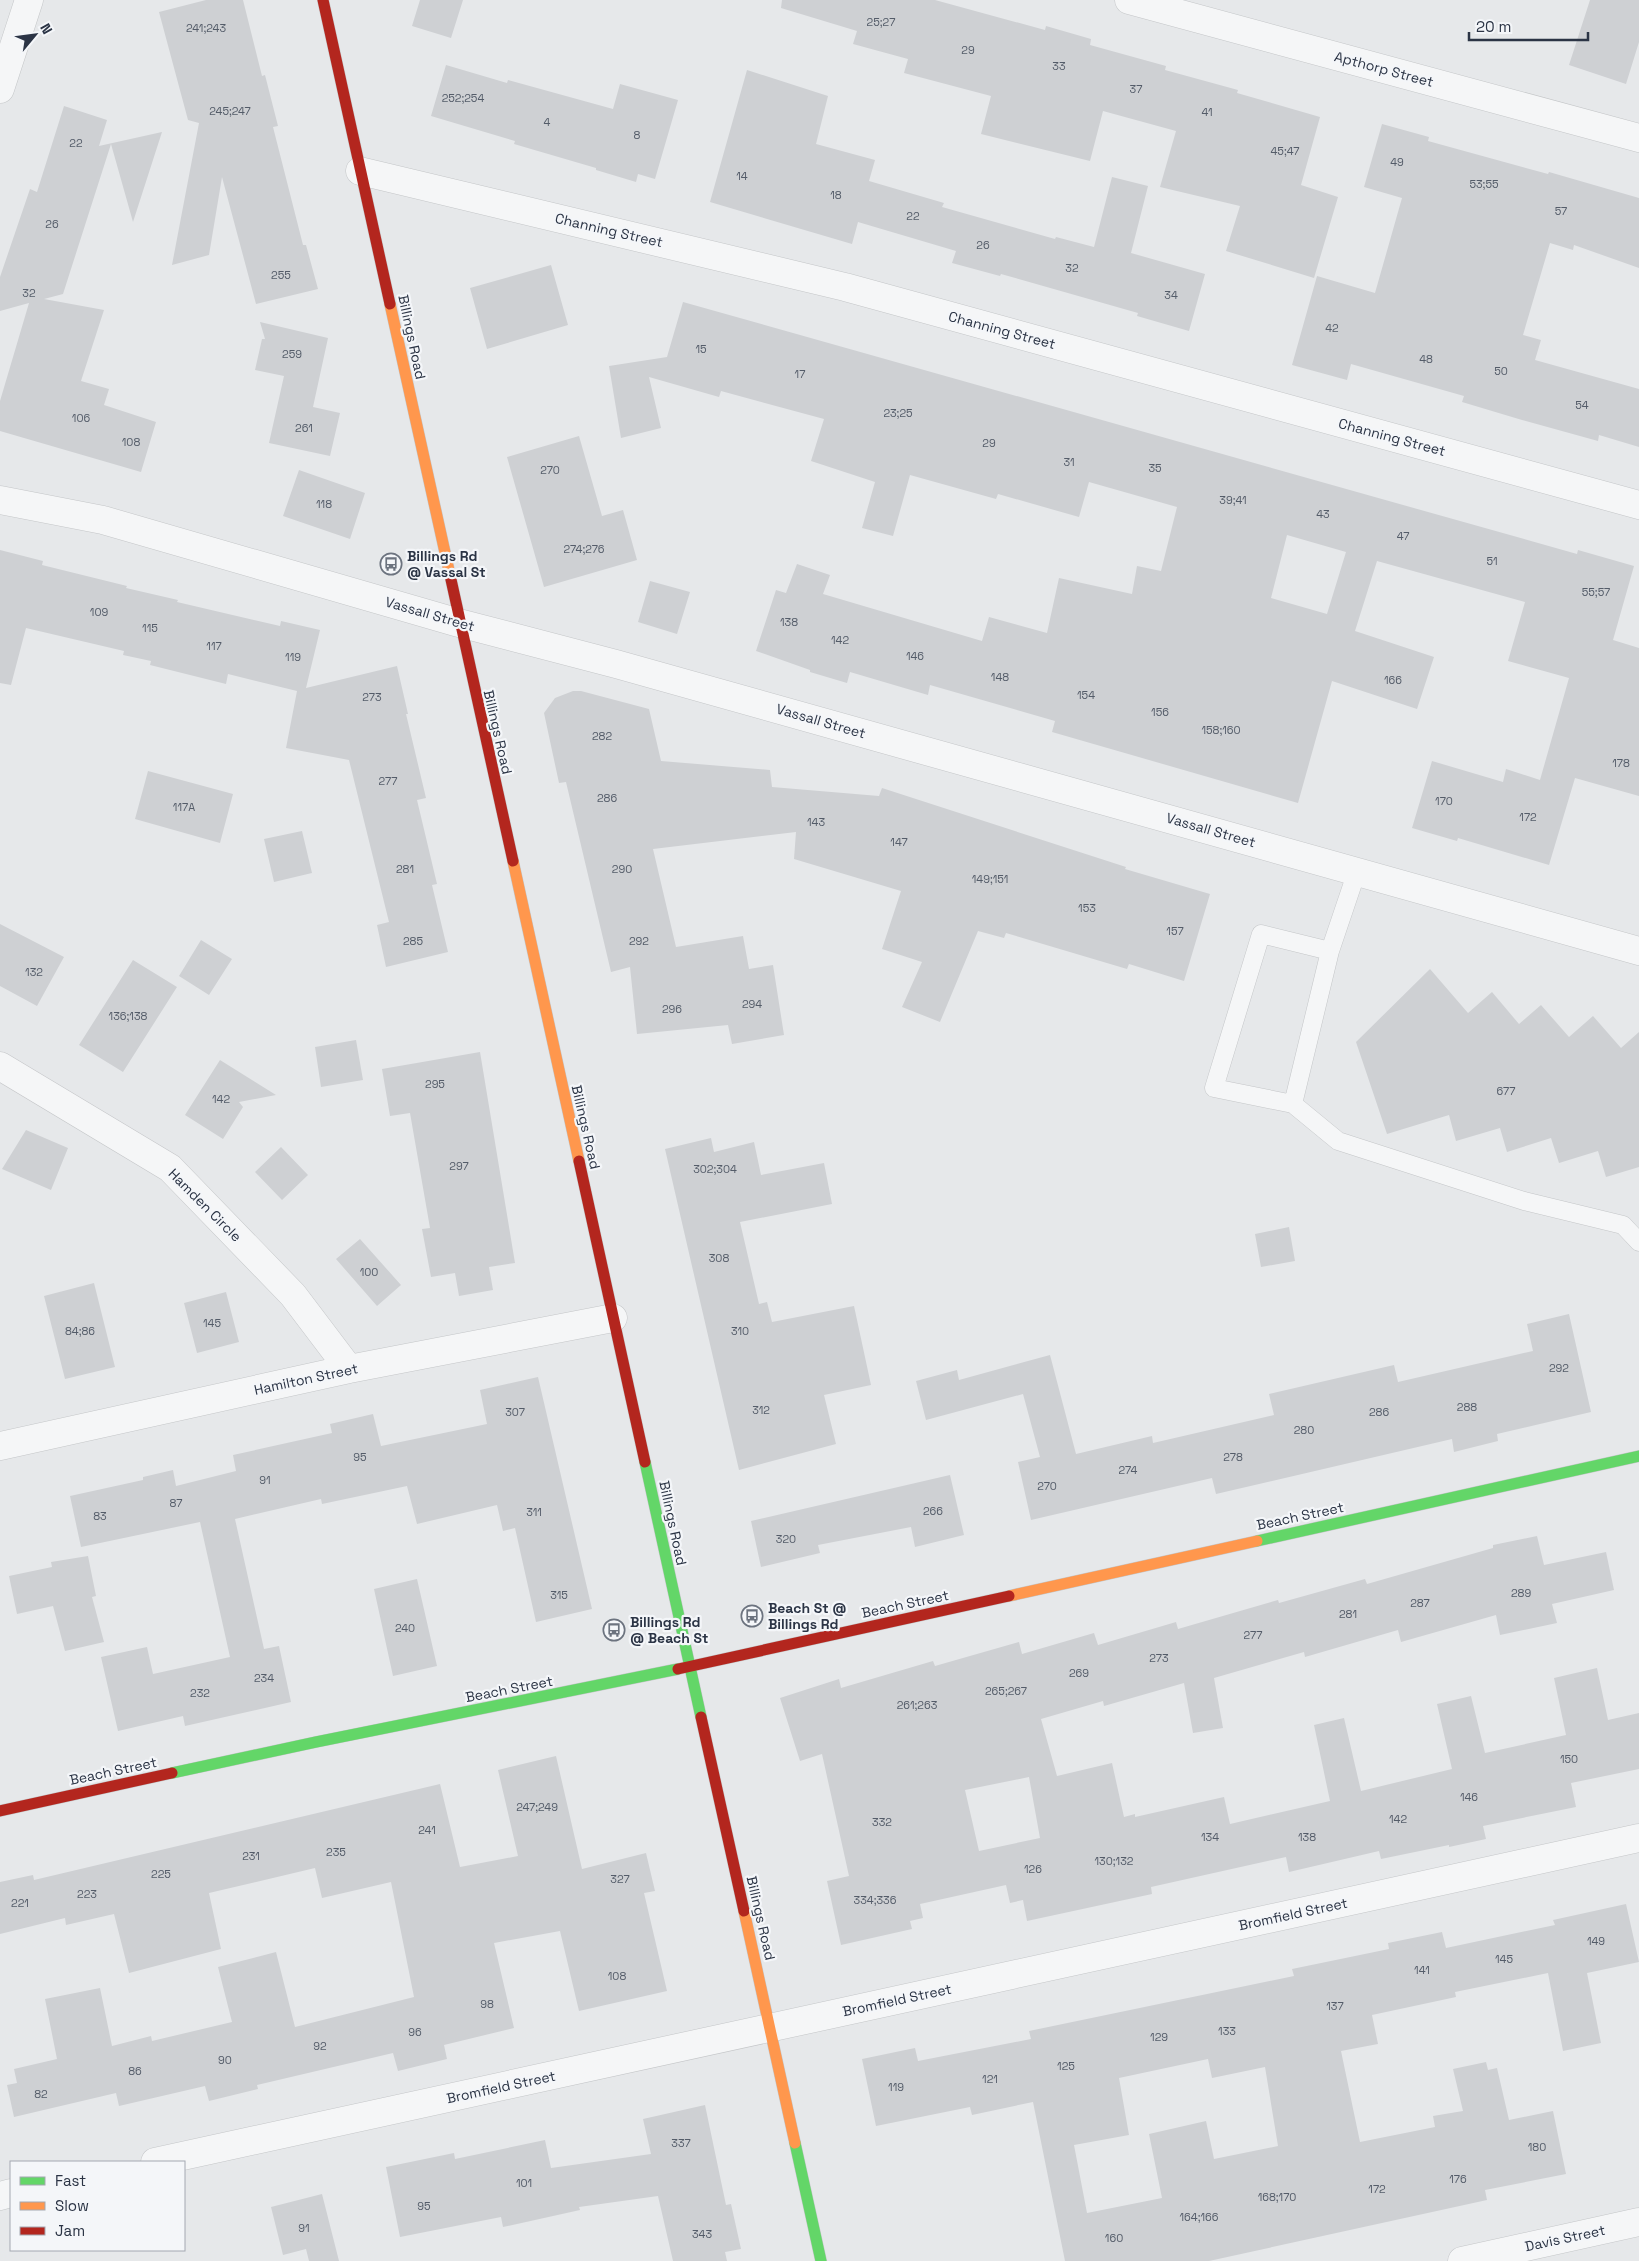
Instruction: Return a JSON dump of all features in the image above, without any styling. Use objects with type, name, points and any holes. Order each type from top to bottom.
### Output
[{"type":"street","points":[[0,89],[29,0]]},
{"type":"street","name":"Billings Road","points":[[323,0],[675,1604],[692,1666],[705,1734],[821,2261]]},
{"type":"street","name":"Apthorp Street","points":[[1129,0],[1639,138]]},
{"type":"street","name":"Channing Street","points":[[360,171],[845,287],[1639,505]]},
{"type":"street","name":"Vassall Street","points":[[0,500],[103,520],[459,623],[616,664],[1639,951]]},
{"type":"street","name":"Hamden Circle","points":[[0,1066],[170,1168],[293,1295],[349,1369]]},
{"type":"street","name":"Hamilton Street","points":[[0,1446],[349,1369],[613,1318]]},
{"type":"street","name":"Beach Street","points":[[0,1811],[316,1742],[624,1681],[1639,1456]]},
{"type":"street","name":"Bromfield Street","points":[[160,2161],[1639,1838]]},
{"type":"street","name":"Davis Street","points":[[1462,2261],[1639,2222]]},
{"type":"lane","points":[[1293,1104],[1330,951],[1358,871]]},
{"type":"lane","points":[[1330,951],[1261,934],[1214,1088],[1293,1104],[1338,1141],[1524,1201],[1623,1225],[1639,1242]]},
{"type":"building","points":[[206,0],[243,0],[262,76],[265,75],[278,126],[273,127],[303,245],[306,245],[318,289],[256,304],[222,177],[209,255],[172,265],[199,123],[188,120],[159,12]]},
{"type":"building","points":[[420,0],[463,0],[451,38],[412,26]]},
{"type":"building","points":[[782,0],[935,0],[1045,30],[1046,26],[1091,39],[1090,45],[1166,66],[1165,70],[1238,90],[1237,93],[1320,117],[1301,185],[1338,197],[1314,278],[1226,251],[1240,206],[1160,187],[1176,131],[1103,111],[1090,161],[981,134],[991,96],[904,73],[908,59],[853,44],[857,31],[781,8]]},
{"type":"building","points":[[1590,0],[1639,0],[1639,42],[1626,84],[1569,65]]},
{"type":"building","points":[[446,65],[507,83],[508,80],[613,109],[620,84],[678,100],[655,179],[638,174],[636,182],[514,144],[515,141],[431,116]]},
{"type":"building","points":[[747,70],[828,96],[816,144],[875,160],[869,181],[944,203],[942,207],[1055,239],[1056,237],[1094,247],[1112,177],[1148,186],[1131,253],[1205,274],[1189,331],[1137,316],[1138,313],[1001,274],[1000,276],[952,263],[956,251],[858,222],[852,244],[710,202]]},
{"type":"building","points":[[64,106],[107,120],[99,146],[162,132],[133,222],[111,144],[63,294],[44,299],[104,310],[81,381],[109,389],[104,405],[156,422],[141,472],[0,431],[0,401],[29,303],[0,311],[0,277],[30,189],[37,192]]},
{"type":"building","points":[[1382,124],[1429,137],[1428,141],[1548,174],[1549,172],[1639,198],[1639,268],[1574,245],[1573,250],[1550,243],[1523,335],[1541,340],[1535,360],[1639,389],[1639,447],[1599,435],[1598,441],[1522,420],[1462,402],[1464,396],[1351,364],[1347,380],[1292,365],[1317,276],[1375,293],[1402,198],[1364,187]]},
{"type":"building","points":[[551,265],[568,325],[487,349],[470,288]]},
{"type":"building","points":[[683,302],[1577,554],[1578,550],[1634,566],[1613,640],[1639,648],[1639,796],[1575,778],[1549,865],[1458,838],[1457,841],[1412,828],[1432,761],[1503,782],[1506,769],[1540,780],[1569,678],[1508,661],[1525,602],[1377,561],[1355,631],[1434,657],[1417,709],[1332,681],[1298,803],[1052,732],[1055,721],[930,685],[928,695],[850,672],[847,683],[810,672],[810,670],[756,651],[776,590],[786,593],[797,564],[830,575],[823,594],[982,641],[989,617],[1047,633],[1059,578],[1132,594],[1137,566],[1161,571],[1177,507],[1089,482],[1079,517],[998,494],[996,499],[910,475],[893,536],[862,528],[875,482],[811,461],[824,419],[721,391],[719,397],[649,377],[661,428],[621,438],[609,366],[667,357]],"holes":[[[1287,535],[1346,552],[1327,614],[1271,598]]]},
{"type":"building","points":[[260,322],[328,338],[313,407],[340,413],[330,456],[269,443],[284,376],[255,370],[262,339],[265,339]]},
{"type":"building","points":[[579,436],[602,516],[623,510],[637,560],[544,587],[507,457]]},
{"type":"building","points":[[299,470],[365,493],[350,539],[283,516]]},
{"type":"building","points":[[0,550],[43,561],[42,565],[178,600],[177,602],[280,626],[281,621],[320,630],[306,688],[397,666],[408,714],[406,714],[426,798],[417,800],[437,884],[432,885],[448,952],[386,967],[377,925],[389,922],[349,760],[286,748],[297,691],[228,674],[226,684],[150,665],[151,661],[123,655],[124,651],[26,628],[11,685],[0,683]]},
{"type":"building","points":[[650,581],[690,592],[677,634],[638,622]]},
{"type":"building","points":[[573,691],[581,691],[649,709],[661,761],[770,770],[772,787],[879,796],[882,788],[1126,867],[1125,869],[1210,894],[1184,981],[1129,964],[1127,969],[1006,933],[1004,938],[978,931],[940,1022],[902,1007],[922,962],[882,949],[901,891],[794,859],[796,832],[653,849],[676,947],[743,936],[749,969],[773,965],[784,1035],[732,1044],[728,1025],[637,1034],[630,967],[611,972],[566,782],[559,783],[544,713],[555,698]]},
{"type":"building","points":[[148,771],[233,794],[220,843],[135,819]]},
{"type":"building","points":[[302,831],[312,873],[274,882],[264,839]]},
{"type":"building","points":[[0,924],[64,957],[37,1006],[0,986]]},
{"type":"building","points":[[201,940],[232,959],[209,995],[179,976]]},
{"type":"building","points":[[133,960],[177,987],[123,1072],[79,1045]]},
{"type":"building","points":[[1430,969],[1468,1013],[1492,992],[1519,1024],[1541,1005],[1569,1037],[1593,1016],[1621,1048],[1639,1032],[1639,1167],[1606,1177],[1598,1151],[1559,1163],[1551,1138],[1507,1152],[1500,1128],[1456,1141],[1449,1115],[1387,1134],[1356,1042]]},
{"type":"building","points":[[356,1040],[363,1080],[321,1087],[315,1047]]},
{"type":"building","points":[[480,1052],[515,1263],[489,1267],[493,1290],[459,1296],[455,1273],[431,1277],[422,1229],[430,1228],[410,1113],[390,1116],[382,1069]]},
{"type":"building","points":[[220,1060],[276,1095],[239,1102],[243,1107],[223,1139],[185,1115]]},
{"type":"building","points":[[26,1130],[68,1148],[51,1190],[2,1169]]},
{"type":"building","points":[[711,1138],[714,1152],[754,1142],[761,1175],[824,1163],[832,1204],[740,1222],[759,1304],[767,1302],[772,1322],[854,1306],[871,1385],[824,1395],[836,1444],[739,1470],[665,1149]]},
{"type":"building","points":[[281,1147],[308,1175],[282,1200],[255,1172]]},
{"type":"building","points":[[1289,1227],[1295,1261],[1261,1267],[1255,1234]]},
{"type":"building","points":[[360,1239],[401,1285],[377,1306],[336,1259]]},
{"type":"building","points":[[94,1283],[115,1367],[65,1379],[44,1296]]},
{"type":"building","points":[[226,1292],[239,1342],[197,1353],[184,1303]]},
{"type":"building","points":[[1569,1314],[1591,1412],[1497,1434],[1498,1441],[1454,1452],[1452,1439],[1216,1494],[1212,1478],[1031,1520],[1018,1462],[1040,1457],[1023,1394],[926,1420],[916,1381],[957,1370],[959,1380],[1050,1355],[1076,1454],[1152,1436],[1153,1443],[1274,1415],[1269,1394],[1394,1365],[1398,1382],[1533,1351],[1527,1324]]},
{"type":"building","points":[[538,1377],[592,1609],[536,1622],[515,1528],[503,1531],[497,1505],[417,1524],[407,1486],[322,1504],[321,1499],[235,1519],[264,1649],[279,1646],[291,1702],[185,1726],[183,1716],[118,1731],[101,1657],[147,1647],[153,1674],[230,1657],[200,1522],[81,1547],[70,1496],[143,1480],[143,1477],[173,1470],[176,1486],[236,1471],[233,1455],[332,1433],[330,1424],[373,1414],[381,1446],[487,1424],[480,1390]]},
{"type":"building","points":[[950,1475],[964,1535],[915,1547],[911,1527],[818,1545],[820,1553],[761,1567],[751,1521]]},
{"type":"building","points":[[1537,1536],[1544,1565],[1606,1552],[1614,1590],[1552,1604],[1557,1623],[1500,1635],[1496,1615],[1401,1642],[1398,1630],[1305,1657],[1304,1652],[1214,1678],[1223,1728],[1193,1733],[1184,1683],[1104,1706],[1103,1701],[1041,1719],[1057,1776],[1112,1763],[1124,1817],[1135,1814],[1135,1817],[1224,1797],[1230,1824],[1330,1801],[1314,1725],[1344,1718],[1361,1791],[1452,1769],[1437,1704],[1471,1696],[1485,1753],[1566,1735],[1554,1678],[1597,1668],[1608,1720],[1639,1713],[1639,1769],[1571,1783],[1576,1807],[1483,1826],[1486,1839],[1381,1859],[1379,1851],[1289,1872],[1286,1857],[1151,1887],[1152,1894],[1027,1921],[1023,1900],[1010,1903],[1006,1885],[920,1904],[923,1918],[910,1921],[912,1929],[841,1945],[827,1881],[849,1876],[822,1754],[800,1761],[780,1698],[839,1679],[841,1688],[933,1661],[935,1666],[1019,1642],[1022,1654],[1094,1633],[1098,1645],[1176,1622],[1178,1629],[1278,1600],[1279,1603],[1365,1579],[1367,1584],[1493,1548],[1493,1545]],"holes":[[[1029,1777],[1040,1838],[979,1851],[965,1790]]]},
{"type":"building","points":[[88,1556],[96,1596],[92,1597],[104,1642],[65,1651],[53,1606],[17,1614],[9,1576],[52,1567],[51,1562]]},
{"type":"building","points":[[417,1579],[437,1666],[393,1676],[374,1589]]},
{"type":"building","points":[[556,1756],[582,1869],[646,1853],[655,1891],[644,1893],[667,1991],[579,2011],[560,1931],[494,1943],[514,2028],[444,2045],[447,2059],[398,2071],[393,2053],[257,2085],[258,2089],[209,2101],[205,2086],[119,2106],[116,2093],[14,2117],[7,2085],[17,2083],[14,2069],[57,2059],[45,1999],[100,1988],[112,2046],[151,2036],[152,2041],[232,2022],[218,1967],[276,1952],[295,2027],[414,1997],[391,1882],[322,1898],[315,1868],[209,1893],[221,1949],[129,1973],[114,1914],[66,1925],[65,1918],[0,1934],[0,1882],[33,1875],[34,1880],[440,1784],[460,1867],[518,1856],[498,1770]]},
{"type":"building","points":[[1626,1904],[1639,1962],[1587,1973],[1601,2043],[1563,2051],[1548,1973],[1455,1992],[1456,1997],[1372,2015],[1378,2044],[1341,2051],[1360,2142],[1435,2127],[1433,2116],[1463,2111],[1453,2069],[1486,2062],[1488,2070],[1497,2068],[1509,2120],[1553,2111],[1566,2174],[1485,2190],[1487,2200],[1209,2261],[1065,2261],[1033,2102],[972,2115],[970,2107],[876,2126],[862,2059],[915,2048],[918,2061],[1031,2039],[1029,2031],[1294,1976],[1292,1969],[1389,1949],[1388,1943],[1442,1932],[1446,1948],[1555,1925],[1553,1920]],"holes":[[[1208,2059],[1212,2078],[1265,2067],[1278,2146],[1214,2159],[1206,2121],[1149,2134],[1162,2198],[1087,2213],[1074,2145],[1129,2135],[1119,2078]]]},
{"type":"building","points":[[705,2105],[726,2205],[731,2204],[741,2249],[725,2252],[727,2261],[673,2261],[658,2196],[579,2207],[580,2210],[503,2227],[501,2217],[400,2237],[386,2167],[454,2153],[455,2159],[545,2140],[551,2168],[651,2154],[643,2119]]},
{"type":"building","points":[[322,2194],[339,2261],[309,2261],[306,2249],[283,2255],[271,2207]]},
{"type":"traffic: fast","points":[[1257,1541],[1639,1456]]},
{"type":"traffic: fast","points":[[645,1462],[701,1717]]},
{"type":"traffic: fast","points":[[172,1773],[678,1669]]},
{"type":"traffic: fast","points":[[795,2143],[821,2261]]},
{"type":"traffic: slow","points":[[390,304],[450,575]]},
{"type":"traffic: slow","points":[[513,861],[579,1161]]},
{"type":"traffic: slow","points":[[1009,1596],[1257,1541]]},
{"type":"traffic: slow","points":[[744,1911],[795,2143]]},
{"type":"traffic: jam","points":[[323,0],[390,304]]},
{"type":"traffic: jam","points":[[450,575],[513,861]]},
{"type":"traffic: jam","points":[[579,1161],[645,1462]]},
{"type":"traffic: jam","points":[[678,1669],[1009,1596]]},
{"type":"traffic: jam","points":[[701,1717],[744,1911]]},
{"type":"traffic: jam","points":[[0,1811],[172,1773]]},
{"type":"place","name":"Billings Rd @ Vassal St","points":[[391,564]]},
{"type":"place","name":"Beach St @ Billings Rd","points":[[752,1616]]},
{"type":"place","name":"Billings Rd @ Beach St","points":[[614,1630]]}]
